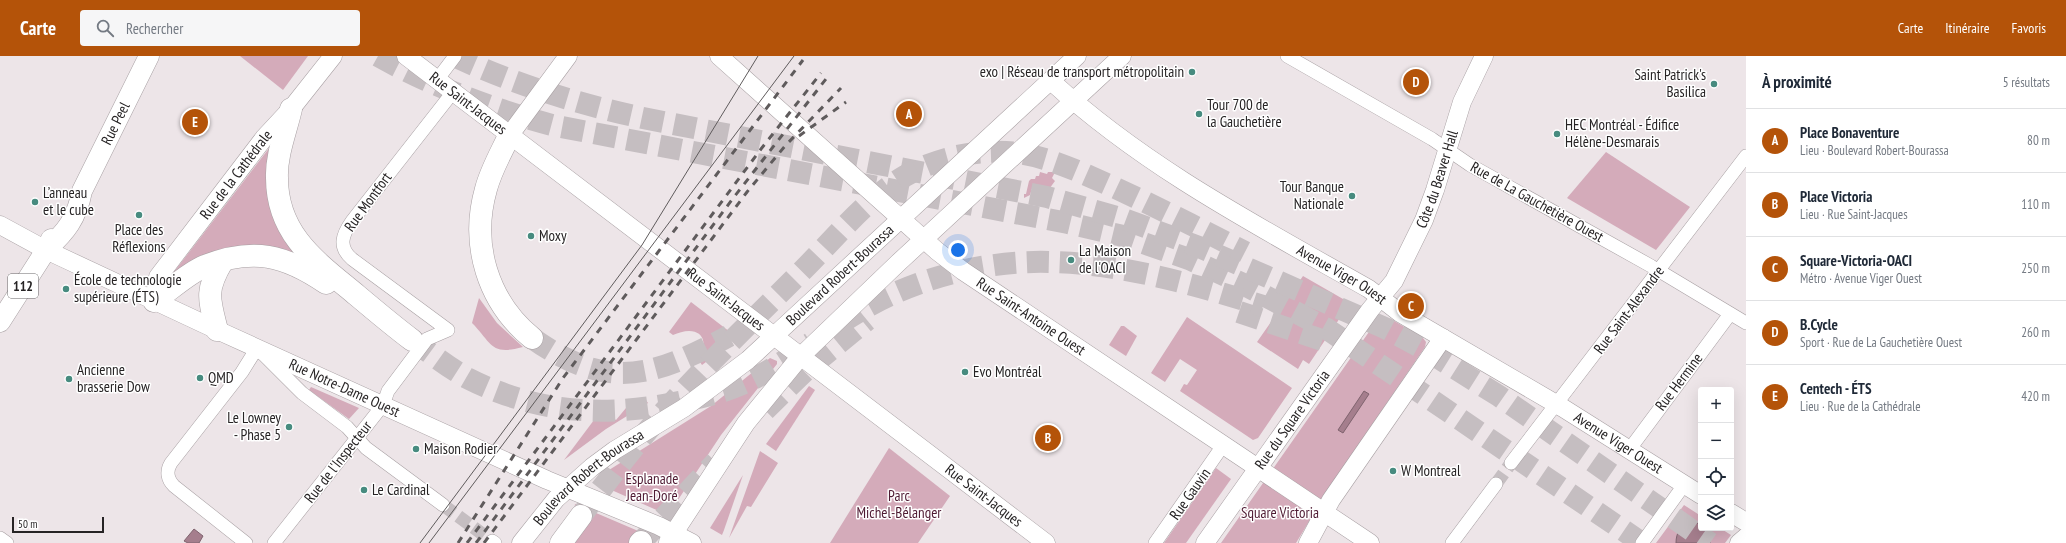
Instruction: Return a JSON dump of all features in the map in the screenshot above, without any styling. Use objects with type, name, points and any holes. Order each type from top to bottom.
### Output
[{"type":"highway","points":[[291,109],[277,176],[279,198],[286,221],[304,250],[412,340]]},
{"type":"highway","points":[[509,136],[492,172],[485,194],[480,223],[481,248],[486,273],[498,300],[514,321],[532,338]]},
{"type":"highway","points":[[154,301],[201,268],[243,256],[255,255],[287,262],[315,275],[395,327]]},
{"type":"highway","points":[[216,330],[209,290],[212,279],[222,262]]},
{"type":"highway","points":[[561,543],[581,516]]},
{"type":"main road","name":"Rue Peel","points":[[0,322],[46,250],[70,202],[82,191],[149,56]]},
{"type":"main road","name":"Rue de la Cathédrale","points":[[154,301],[158,278],[161,273],[264,138],[291,109],[333,56]]},
{"type":"main road","name":"Rue Saint-Jacques","points":[[406,56],[509,136],[1046,543]]},
{"type":"main road","points":[[509,136],[568,56]]},
{"type":"main road","name":"Rue Saint-Antoine Ouest","points":[[719,56],[950,262],[1370,543]]},
{"type":"main road","name":"Boulevard Robert-Bourassa","points":[[521,543],[550,507],[568,488],[615,450],[713,388],[774,337],[1077,56]]},
{"type":"main road","name":"Boulevard Robert-Bourassa","points":[[670,538],[742,429],[800,357],[924,239],[1074,102],[1122,56]]},
{"type":"main road","name":"Côte du Beaver Hall","points":[[1380,298],[1394,281],[1424,220],[1462,102],[1484,56]]},
{"type":"main road","name":"Avenue Viger Ouest","points":[[1051,81],[1107,129],[1162,169],[1369,289],[1400,313],[1557,404],[1698,493]]},
{"type":"main road","name":"Rue Notre-Dame Ouest","points":[[0,225],[46,250],[216,330],[568,488],[670,538],[692,543]]},
{"type":"main road","name":"Rue du Square Victoria","points":[[1205,543],[1380,298]]},
{"type":"main road","points":[[1308,543],[1324,513],[1346,478],[1443,338]]},
{"type":"main road","points":[[1734,516],[1746,522]]},
{"type":"main road","points":[[1739,543],[1746,537]]},
{"type":"street","points":[[437,80],[455,56]]},
{"type":"street","name":"Rue de La Gauchetière Ouest","points":[[1287,56],[1470,165],[1659,271],[1746,323]]},
{"type":"street","name":"Rue Montfort","points":[[448,330],[352,259],[346,252],[342,243],[345,232],[352,221],[453,92]]},
{"type":"street","name":"Rue Saint-Alexandre","points":[[1511,463],[1746,156]]},
{"type":"street","name":"Rue Hermine","points":[[1629,450],[1730,314]]},
{"type":"street","name":"Rue de l'Inspecteur","points":[[274,543],[383,405],[388,391],[427,339],[448,330]]},
{"type":"street","points":[[246,543],[174,486],[168,476],[170,465],[242,372],[257,348],[302,393],[344,423],[366,448],[443,505]]},
{"type":"street","name":"Rue Gauvin","points":[[1155,543],[1224,444]]},
{"type":"street","points":[[1452,543],[1496,484]]},
{"type":"street","points":[[1642,543],[1684,485]]},
{"type":"street","points":[[0,538],[7,543]]},
{"type":"green space","points":[[240,56],[308,56],[283,90]]},
{"type":"green space","points":[[270,147],[296,254],[170,277]]},
{"type":"green space","points":[[1606,152],[1690,207],[1656,250],[1567,198]]},
{"type":"green space","points":[[1040,172],[1047,174],[1048,172],[1055,172],[1052,178],[1055,181],[1041,200],[1041,186],[1033,185],[1030,195],[1024,198],[1029,181],[1031,179],[1035,179],[1036,176],[1039,176]]},
{"type":"green space","points":[[1303,276],[1350,303],[1309,364],[1303,360],[1298,369],[1257,342]]},
{"type":"green space","points":[[479,298],[497,323],[523,347],[504,350],[498,349],[488,342],[472,323]]},
{"type":"green space","points":[[691,302],[730,332],[728,341],[720,348],[722,350],[702,365],[698,359],[704,345],[702,337],[699,334],[689,331],[673,335],[669,332]]},
{"type":"green space","points":[[1187,317],[1292,388],[1258,438],[1253,440],[1180,391],[1184,384],[1187,385],[1197,370],[1180,359],[1165,382],[1151,373]]},
{"type":"green space","name":"Square Victoria","points":[[1378,319],[1391,319],[1423,338],[1426,342],[1425,347],[1331,485],[1296,543],[1221,543]]},
{"type":"green space","points":[[1121,326],[1124,326],[1137,336],[1126,356],[1109,345]]},
{"type":"green space","points":[[770,358],[777,361],[777,364],[721,435],[670,512],[661,512],[602,485],[601,478],[609,470],[711,406]]},
{"type":"green space","points":[[809,386],[815,390],[776,451],[766,444]]},
{"type":"green space","points":[[311,387],[359,408],[349,419],[309,390]]},
{"type":"green space","points":[[645,399],[648,403],[606,429],[564,460],[597,416],[606,413],[616,420],[626,408],[637,406]]},
{"type":"green space","name":"Parc Michel-Bélanger","points":[[889,448],[950,496],[918,543],[830,543]]},
{"type":"green space","points":[[760,451],[778,463],[751,507],[747,506],[729,538]]},
{"type":"green space","points":[[1216,468],[1231,479],[1186,543],[1164,543]]},
{"type":"green space","points":[[743,475],[724,530],[722,535],[710,528]]},
{"type":"green space","name":"Esplanade Jean-Doré","points":[[575,504],[643,533],[631,543],[571,543]]},
{"type":"green space","points":[[1684,505],[1698,514],[1698,531],[1725,531],[1731,535],[1725,543],[1656,543]]},
{"type":"shaded area","points":[[1364,391],[1369,394],[1343,433],[1338,430]]},
{"type":"shaded area","points":[[1691,522],[1698,523],[1698,531],[1708,531],[1710,543],[1676,543],[1677,536],[1684,525]]},
{"type":"shaded area","points":[[194,529],[203,536],[199,543],[188,543],[184,541]]},
{"type":"tunnel","points":[[378,56],[421,78],[465,97],[510,113],[556,126],[1068,223],[1123,236],[1189,259],[1241,283],[1327,329],[1642,543]]},
{"type":"tunnel","points":[[454,56],[501,76],[574,101],[648,119],[1047,197],[1124,219],[1199,247],[1385,328],[1424,349],[1499,396],[1710,543]]},
{"type":"tunnel","points":[[581,516],[620,464],[679,395],[864,207],[891,185],[905,176],[941,160],[967,154],[993,152],[1020,153],[1046,159],[1071,168],[1126,193],[1245,252]]},
{"type":"tunnel","points":[[841,323],[864,309],[914,285],[941,276],[968,270],[1023,262],[1076,263],[1131,271],[1158,276],[1212,290],[1263,306]]},
{"type":"tunnel","points":[[1239,312],[1331,343]]},
{"type":"tunnel","points":[[765,410],[805,371],[867,320]]},
{"type":"tunnel","points":[[532,338],[559,355],[584,366],[608,372],[630,373],[653,369],[677,361],[729,336]]},
{"type":"tunnel","points":[[412,340],[460,374],[493,390],[519,399],[545,405],[597,411],[651,407],[698,398],[725,390],[743,384],[759,376],[811,343]]},
{"type":"tunnel","points":[[641,542],[716,462]]},
{"type":"tunnel","points":[[1496,484],[1511,463]]},
{"type":"tunnel","points":[[443,505],[492,541]]},
{"type":"tram line","points":[[420,543],[642,245],[758,56]]},
{"type":"tram line","points":[[429,543],[794,56]]},
{"type":"railway","points":[[458,543],[563,378],[803,60]]},
{"type":"railway","points":[[467,543],[761,149],[821,73]]},
{"type":"railway","points":[[476,543],[734,197],[826,79]]},
{"type":"railway","points":[[484,543],[747,192],[785,146],[841,88]]},
{"type":"railway","points":[[799,136],[846,102]]},
{"type":"place","name":"exo | Réseau de transport métropolitain","points":[[1192,72]]},
{"type":"place","name":"B.Cycle","points":[[1416,82]]},
{"type":"place","name":"Saint Patrick's Basilica","points":[[1714,84]]},
{"type":"place","name":"Place Bonaventure","points":[[909,114]]},
{"type":"place","name":"Tour 700 de la Gauchetière","points":[[1199,114]]},
{"type":"place","name":"Centech - ÉTS","points":[[195,122]]},
{"type":"place","name":"HEC Montréal - Édifice Hélène-Desmarais","points":[[1557,134]]},
{"type":"place","name":"Tour Banque Nationale","points":[[1352,196]]},
{"type":"place","name":"L’anneau et le cube","points":[[35,202]]},
{"type":"place","name":"Place des Réflexions","points":[[139,215]]},
{"type":"place","name":"Moxy","points":[[531,236]]},
{"type":"place","name":"La Maison de l'OACI","points":[[1071,260]]},
{"type":"place","name":"École de technologie supérieure (ÉTS)","points":[[66,289]]},
{"type":"place","name":"Square-Victoria-OACI","points":[[1411,306]]},
{"type":"place","name":"Evo Montréal","points":[[965,372]]},
{"type":"place","name":"QMD","points":[[200,378]]},
{"type":"place","name":"Ancienne brasserie Dow","points":[[69,379]]},
{"type":"place","name":"Le Lowney - Phase 5","points":[[289,427]]},
{"type":"place","name":"Place Victoria","points":[[1048,438]]},
{"type":"place","name":"Maison Rodier","points":[[416,449]]},
{"type":"place","name":"W Montreal","points":[[1393,471]]},
{"type":"place","name":"Le Cardinal","points":[[364,490]]}]
